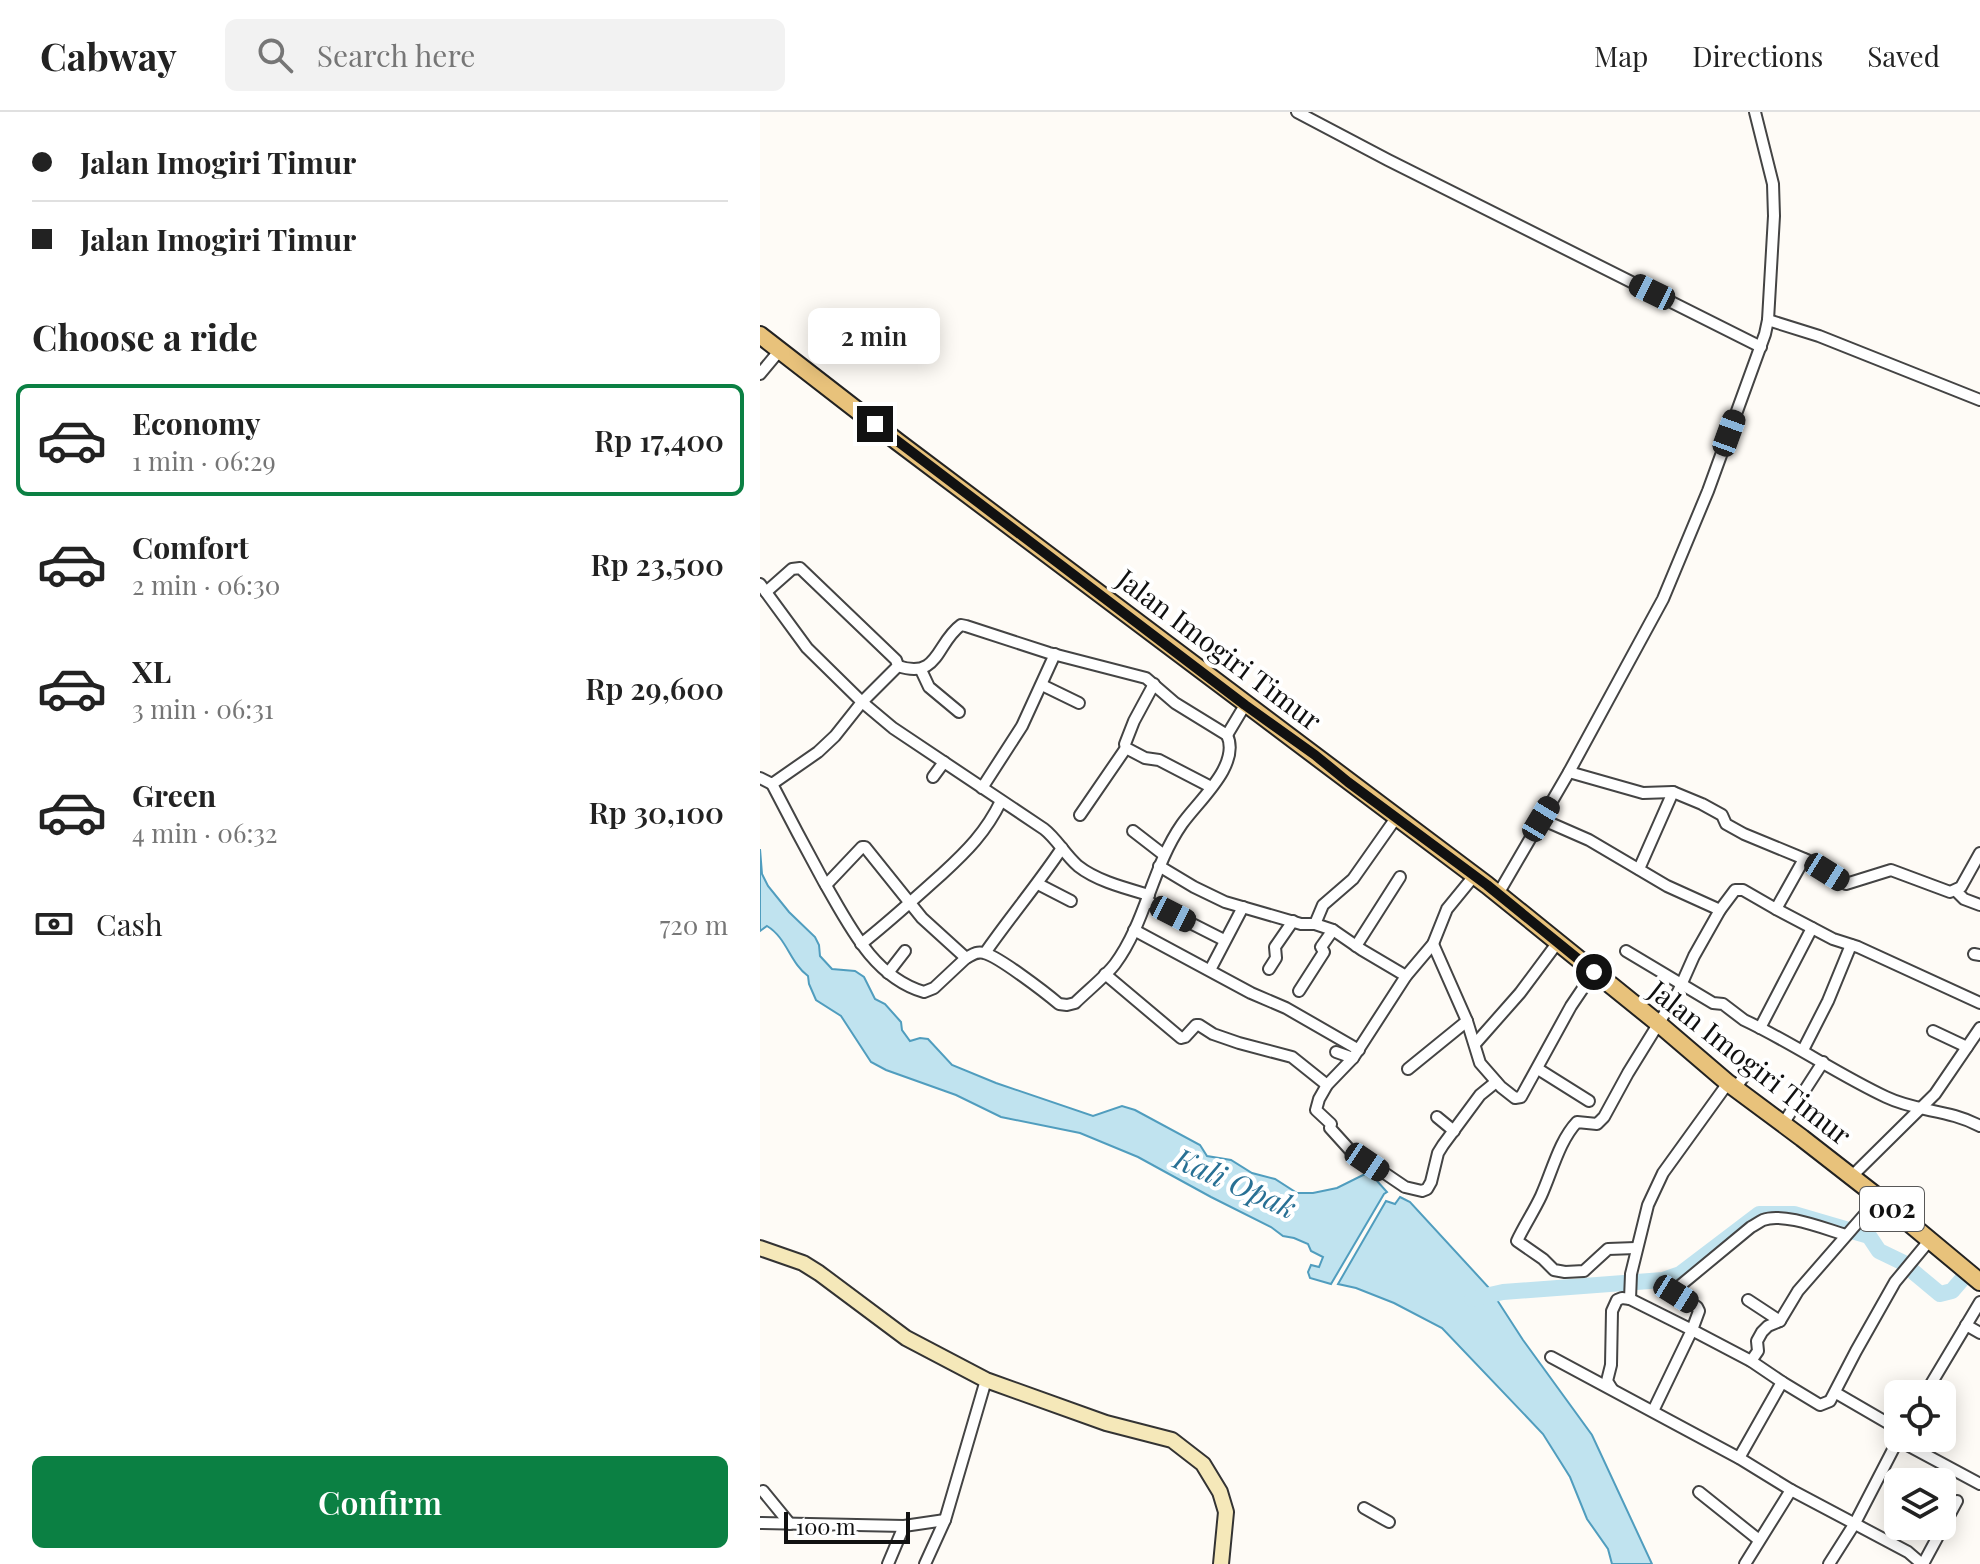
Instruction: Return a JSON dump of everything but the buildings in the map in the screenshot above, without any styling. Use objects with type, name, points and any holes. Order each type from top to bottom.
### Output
[{"type":"main road","name":"Jalan Imogiri Timur","points":[[760,335],[1498,894],[1732,1086],[1879,1198],[1980,1282]]},
{"type":"street","points":[[1297,112],[1761,347]]},
{"type":"street","points":[[1498,894],[1569,772],[1663,599],[1708,491],[1761,347],[1768,320],[1774,216],[1773,184],[1755,112]]},
{"type":"street","points":[[1768,320],[1819,336],[1980,400]]},
{"type":"street","points":[[760,374],[780,350]]},
{"type":"street","points":[[898,666],[896,660],[800,568],[792,569],[763,588],[807,648],[893,728],[1044,829],[1080,867],[1148,898],[1224,940]]},
{"type":"street","points":[[760,778],[772,784],[861,944],[888,973],[910,989],[924,992],[934,988],[975,952],[985,953],[1016,972],[1059,1004],[1075,1003],[1114,966],[1134,930],[1162,861],[1182,824],[1226,766],[1231,743],[1227,735],[1175,703],[1146,678],[961,625],[935,659],[921,670],[898,666]]},
{"type":"street","points":[[982,788],[1022,726],[1055,654]]},
{"type":"street","points":[[772,784],[818,752],[898,666]]},
{"type":"street","points":[[921,670],[929,687],[959,712]]},
{"type":"street","points":[[1080,815],[1126,748],[1134,721],[1154,684]]},
{"type":"street","points":[[1042,685],[1079,703]]},
{"type":"street","points":[[1227,735],[1245,705]]},
{"type":"street","points":[[1126,748],[1145,758],[1159,760],[1211,787]]},
{"type":"street","points":[[933,777],[944,762]]},
{"type":"street","points":[[1569,772],[1643,793],[1673,792],[1719,813],[1726,824],[1744,834],[1804,859],[1846,884],[1891,870],[1950,892],[1956,891],[1980,853]]},
{"type":"street","points":[[1639,869],[1673,792]]},
{"type":"street","points":[[861,944],[910,905],[986,830],[1001,801]]},
{"type":"street","points":[[1315,924],[1323,905],[1353,879],[1396,818]]},
{"type":"street","points":[[1541,819],[1589,840],[1667,886],[1720,910]]},
{"type":"street","points":[[1133,831],[1162,861],[1209,895],[1301,924],[1315,924],[1333,930],[1406,976]]},
{"type":"street","points":[[826,885],[865,847],[910,905],[966,958]]},
{"type":"street","points":[[985,953],[1062,848]]},
{"type":"street","points":[[1776,909],[1804,859]]},
{"type":"street","points":[[1474,876],[1447,909],[1433,944],[1406,976],[1356,1054],[1327,1085],[1316,1110],[1331,1124],[1330,1128],[1349,1149],[1405,1187],[1422,1191],[1427,1189],[1434,1175],[1438,1153],[1480,1095],[1496,1082]]},
{"type":"street","points":[[1356,946],[1400,877]]},
{"type":"street","points":[[1038,884],[1071,901]]},
{"type":"street","points":[[1636,1248],[1608,1249],[1584,1271],[1565,1272],[1554,1270],[1517,1241],[1574,1126],[1577,1122],[1597,1124],[1601,1121],[1682,984],[1720,910],[1738,889],[1812,928],[1980,1003]]},
{"type":"street","points":[[1956,891],[1964,899],[1980,905]]},
{"type":"street","points":[[1210,970],[1243,907]]},
{"type":"street","points":[[1269,969],[1276,958],[1275,947],[1293,921]]},
{"type":"street","points":[[1760,1028],[1812,928]]},
{"type":"street","points":[[1134,930],[1251,993],[1286,1008],[1356,1054]]},
{"type":"street","points":[[1299,991],[1324,952],[1321,947],[1333,930]]},
{"type":"street","points":[[1475,1044],[1558,942]]},
{"type":"street","points":[[1433,944],[1467,1021],[1480,1063],[1515,1098],[1521,1097],[1571,1006],[1594,972]]},
{"type":"street","points":[[1803,1050],[1851,945]]},
{"type":"street","points":[[888,973],[905,951]]},
{"type":"street","points":[[1626,951],[1713,1003],[1723,1004],[1744,1020],[1886,1097],[1921,1109],[1950,1113],[1980,1126]]},
{"type":"street","points":[[1105,974],[1179,1037],[1185,1037],[1194,1026],[1199,1025],[1213,1034],[1292,1057],[1327,1085]]},
{"type":"street","points":[[1408,1069],[1467,1021]]},
{"type":"street","points":[[1851,1177],[1935,1094],[1980,1028]]},
{"type":"street","points":[[1933,1031],[1967,1047]]},
{"type":"street","points":[[1336,1052],[1356,1054]]},
{"type":"street","points":[[1783,1124],[1823,1062]]},
{"type":"street","points":[[1630,1295],[1636,1248],[1648,1205],[1663,1173],[1751,1066]]},
{"type":"street","points":[[1538,1069],[1589,1101]]},
{"type":"street","points":[[1437,1117],[1454,1131]]},
{"type":"street","points":[[1751,1361],[1758,1351],[1756,1344],[1762,1332],[1780,1321],[1798,1291],[1879,1198]]},
{"type":"street","points":[[1653,1411],[1699,1311],[1676,1294],[1676,1289],[1763,1220],[1774,1218],[1848,1233]]},
{"type":"street","points":[[1630,1295],[1751,1361],[1820,1405],[1828,1403],[1836,1393],[1895,1282],[1929,1241]]},
{"type":"street","points":[[760,1248],[803,1263],[906,1338],[986,1380],[1106,1423],[1172,1440],[1203,1464],[1223,1500],[1226,1526],[1221,1564]]},
{"type":"street","points":[[1612,1389],[1607,1381],[1611,1365],[1612,1311],[1617,1300],[1630,1295]]},
{"type":"street","points":[[1748,1300],[1780,1321]]},
{"type":"street","points":[[1933,1380],[1980,1302]]},
{"type":"street","points":[[1966,1325],[1980,1333]]},
{"type":"street","points":[[1551,1357],[1908,1552],[1922,1564],[1957,1501]]},
{"type":"street","points":[[925,1564],[945,1520],[986,1380]]},
{"type":"street","points":[[1739,1458],[1782,1382]]},
{"type":"street","points":[[1836,1393],[1884,1426]]},
{"type":"street","points":[[1829,1564],[1855,1523],[1891,1452]]},
{"type":"street","points":[[1926,1452],[1980,1484]]},
{"type":"street","points":[[1745,1564],[1791,1490]]},
{"type":"street","points":[[763,1491],[790,1524]]},
{"type":"street","points":[[1699,1492],[1759,1540]]},
{"type":"street","points":[[1364,1508],[1389,1522]]},
{"type":"street","points":[[761,1525],[904,1526],[945,1520]]},
{"type":"street","points":[[888,1564],[904,1526]]},
{"type":"water","name":"Kali Opak","points":[[760,849],[762,874],[768,886],[815,937],[820,956],[832,969],[855,971],[864,977],[875,999],[885,1004],[901,1022],[902,1030],[910,1041],[928,1039],[952,1065],[1093,1116],[1122,1106],[1135,1110],[1200,1145],[1207,1156],[1231,1160],[1252,1173],[1275,1179],[1297,1193],[1337,1188],[1369,1172],[1387,1192],[1331,1284],[1310,1278],[1308,1272],[1311,1265],[1319,1267],[1323,1257],[1311,1251],[1308,1244],[1283,1236],[1138,1157],[1080,1133],[1001,1117],[956,1095],[871,1062],[841,1016],[816,1000],[808,976],[774,931],[767,926],[760,931]]},
{"type":"water","points":[[1400,1197],[1410,1202],[1490,1289],[1592,1435],[1652,1564],[1612,1564],[1608,1549],[1587,1519],[1570,1477],[1543,1434],[1442,1328],[1394,1303],[1338,1284],[1386,1201],[1395,1204]]},
{"type":"waterway","points":[[1472,1299],[1503,1292],[1663,1280],[1680,1274],[1759,1214],[1794,1214],[1869,1236],[1879,1251],[1906,1264]]},
{"type":"waterway","points":[[1910,1269],[1940,1294],[1952,1291],[1964,1277]]},
{"type":"route","points":[[875,424],[1487,885],[1594,972]]}]
